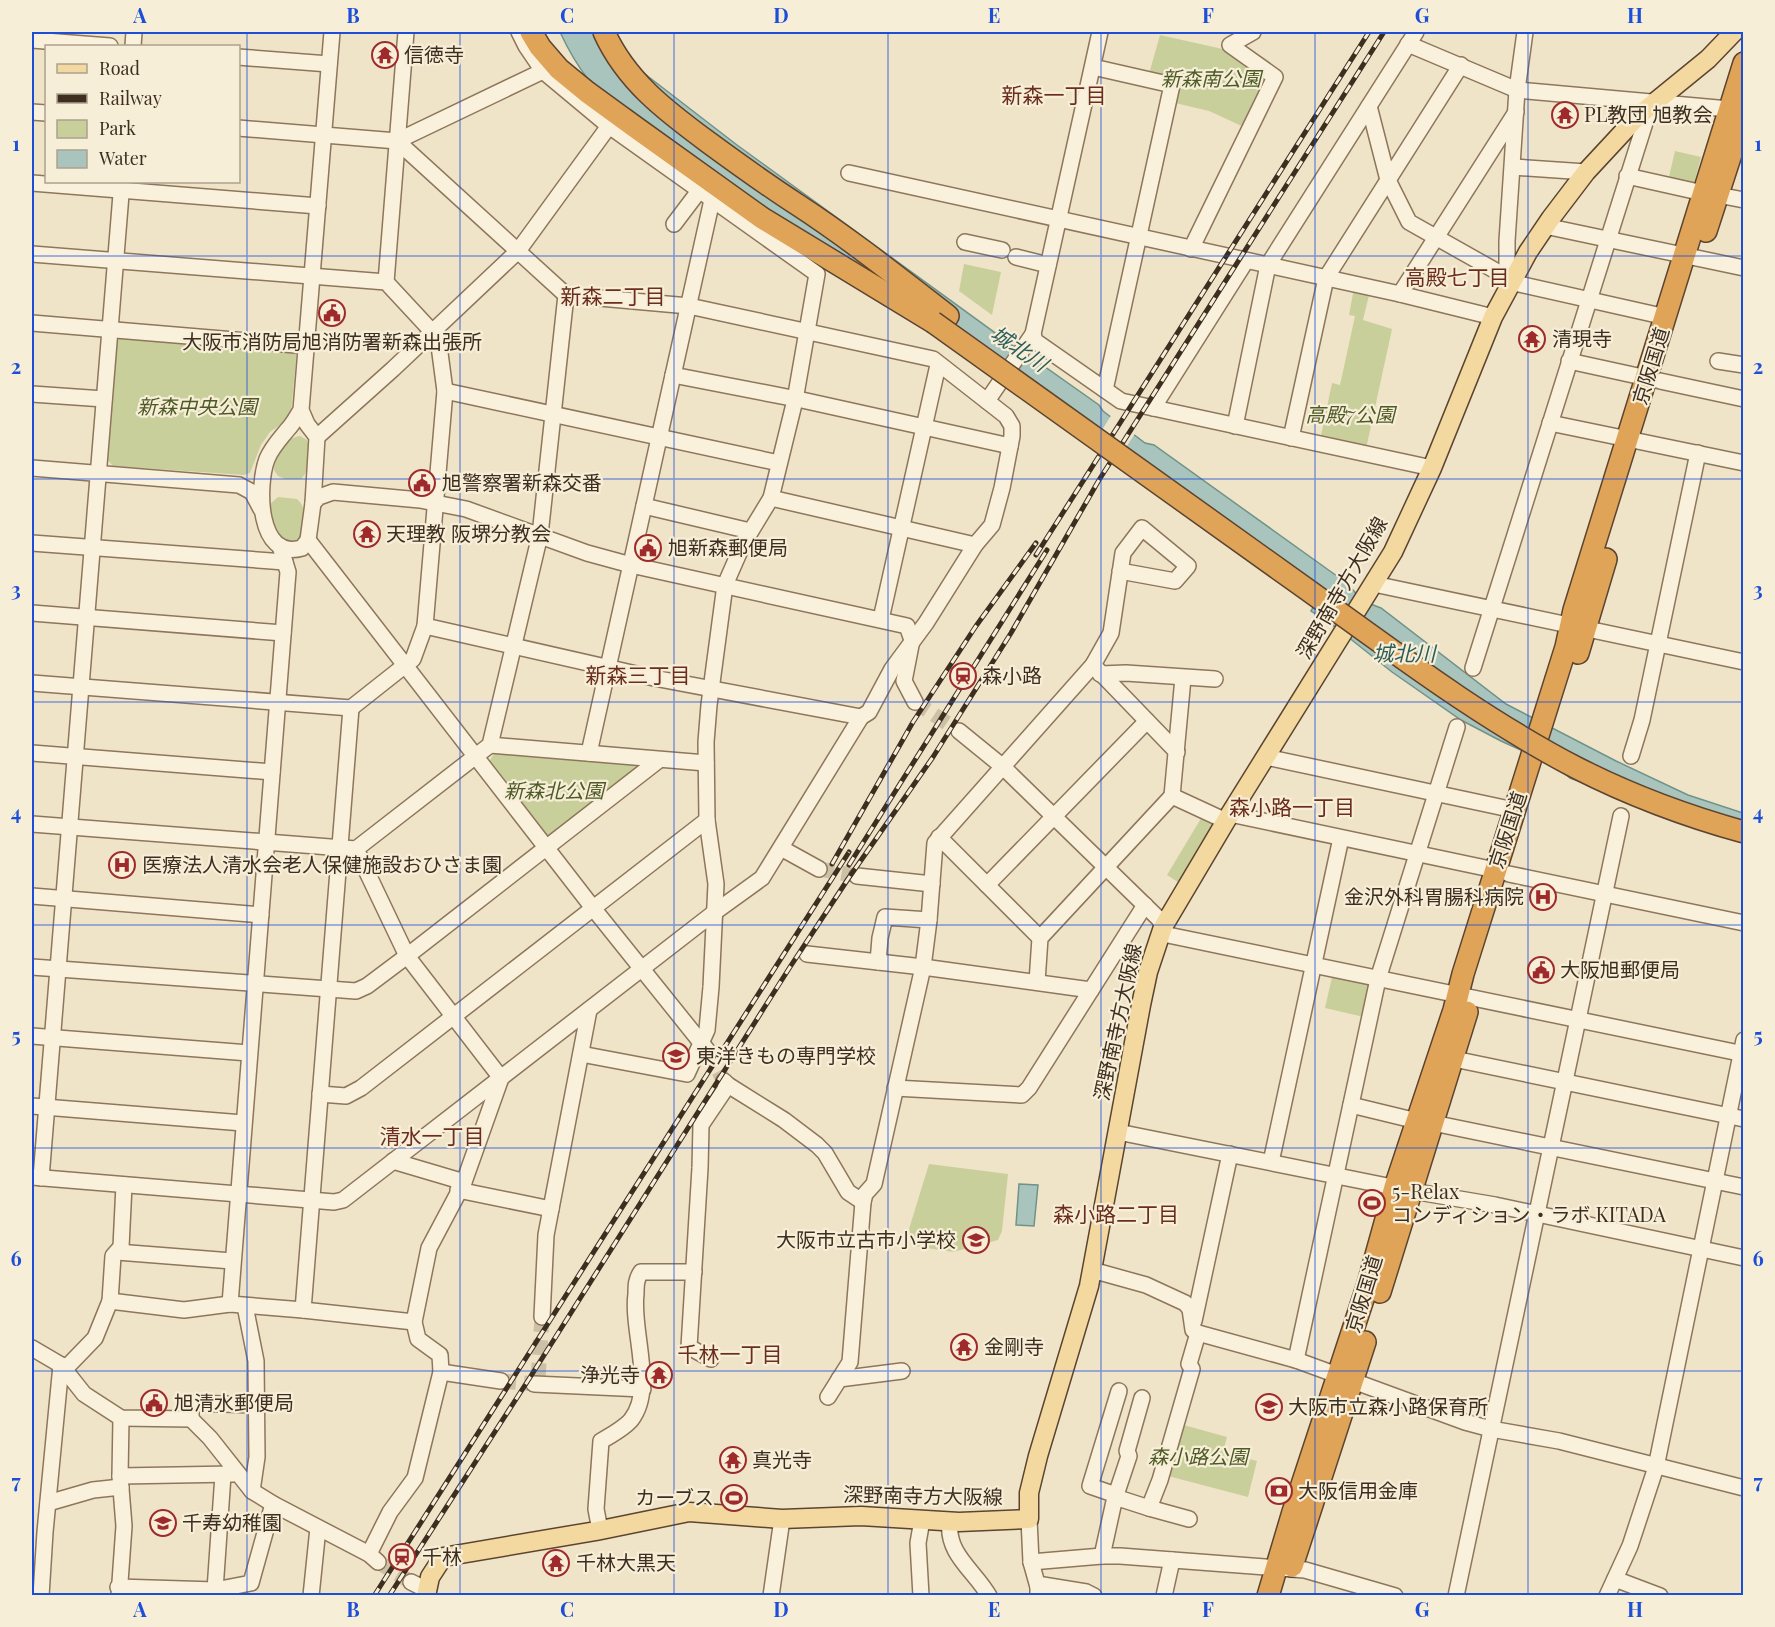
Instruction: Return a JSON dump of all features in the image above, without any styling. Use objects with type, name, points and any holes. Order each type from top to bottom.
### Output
[{"type":"highway","points":[[531,32],[550,60],[571,80],[735,199],[762,218],[933,322],[1477,709],[1544,750],[1606,782],[1674,810],[1743,832]]},
{"type":"highway","points":[[604,32],[622,66],[639,86],[669,114],[1413,648],[1549,737],[1610,768],[1679,797],[1743,818]]},
{"type":"highway","name":"京阪国道","points":[[1283,1596],[1284,1569],[1293,1512],[1346,1378],[1368,1284],[1425,1122],[1736,112],[1743,63]]},
{"type":"highway","name":"京阪国道","points":[[1711,194],[1740,136],[1736,112]]},
{"type":"highway","name":"京阪国道","points":[[1654,380],[1666,317],[1691,256]]},
{"type":"highway","name":"京阪国道","points":[[1502,872],[1514,810],[1533,770]]},
{"type":"highway","name":"京阪国道","points":[[1425,1122],[1454,1059],[1464,996]]},
{"type":"highway","name":"京阪国道","points":[[1268,1596],[1284,1569]]},
{"type":"main road","name":"深野南寺方大阪線","points":[[421,1589],[430,1577],[432,1568],[443,1557],[689,1512],[783,1519],[861,1516],[950,1522],[1029,1513],[1030,1487],[1038,1456],[1092,1270],[1145,983],[1163,927],[1393,552],[1432,468],[1493,317],[1512,280],[1545,226],[1586,172],[1638,117],[1708,59],[1734,32]]},
{"type":"street","points":[[261,509],[263,472],[272,449],[302,410],[332,32]]},
{"type":"street","points":[[386,282],[406,32]]},
{"type":"street","points":[[519,32],[543,71],[609,126],[817,274],[795,400],[771,498],[750,531],[724,585],[708,705],[707,820],[716,884],[705,1047],[687,1074],[581,1054]]},
{"type":"street","points":[[991,395],[1031,338],[1100,32]]},
{"type":"street","points":[[1191,249],[1275,77],[1230,45],[1252,32]]},
{"type":"street","points":[[1512,280],[1507,264],[1517,90],[1525,32]]},
{"type":"street","points":[[1235,426],[1268,265],[1412,38],[1461,65],[1517,90],[1736,112]]},
{"type":"street","points":[[32,40],[97,45]]},
{"type":"street","points":[[240,57],[329,64]]},
{"type":"street","points":[[1291,438],[1326,278],[1461,65]]},
{"type":"street","points":[[1093,67],[1172,85],[1105,390]]},
{"type":"street","points":[[240,128],[397,141],[543,71]]},
{"type":"street","points":[[1473,668],[1607,238],[1653,104]]},
{"type":"street","points":[[1370,106],[1388,180],[1409,222],[1519,284],[1666,317]]},
{"type":"street","points":[[1400,294],[1516,112]]},
{"type":"street","points":[[314,433],[433,332],[518,251],[609,126]]},
{"type":"street","points":[[122,186],[53,1038],[47,1107],[36,1178],[334,1202],[343,1200],[762,878],[861,717],[869,712],[892,669],[926,623],[975,545],[992,525],[1012,436],[1010,421],[991,395],[938,365],[933,359],[689,306],[566,295],[397,141]]},
{"type":"street","points":[[1513,167],[1586,172]]},
{"type":"street","points":[[849,173],[1400,294],[1493,317]]},
{"type":"street","points":[[1627,176],[1743,200]]},
{"type":"street","points":[[32,183],[122,186],[318,206]]},
{"type":"street","points":[[674,224],[699,191]]},
{"type":"street","points":[[589,753],[712,200]]},
{"type":"street","points":[[1545,226],[1743,268]]},
{"type":"street","points":[[965,242],[1002,250]]},
{"type":"street","points":[[32,254],[386,282],[438,338],[445,391],[425,626],[413,658],[351,708],[32,682]]},
{"type":"street","points":[[1016,257],[1048,265]]},
{"type":"street","points":[[1153,408],[1246,261]]},
{"type":"street","points":[[32,824],[356,849],[490,745],[540,535],[566,295]]},
{"type":"street","points":[[32,323],[307,345]]},
{"type":"street","points":[[1031,338],[1122,401],[1432,468]]},
{"type":"street","points":[[1718,361],[1743,365]]},
{"type":"street","points":[[1569,362],[1743,399]]},
{"type":"street","points":[[881,619],[938,365]]},
{"type":"street","points":[[673,375],[1010,446]]},
{"type":"street","points":[[445,391],[779,463]]},
{"type":"street","points":[[32,394],[104,399]]},
{"type":"street","points":[[287,567],[305,544],[313,503],[314,433],[302,410]]},
{"type":"street","points":[[1550,423],[1743,463]]},
{"type":"street","points":[[289,429],[302,426],[314,433]]},
{"type":"street","points":[[1631,756],[1641,720],[1698,453]]},
{"type":"street","points":[[32,468],[239,485],[252,492],[274,541],[291,550],[305,544]]},
{"type":"street","points":[[239,485],[263,472]]},
{"type":"street","points":[[313,503],[319,497],[333,492],[435,502],[466,509],[587,553],[631,565],[907,626],[912,640],[904,681],[915,702]]},
{"type":"street","points":[[771,498],[975,545]]},
{"type":"street","points":[[644,507],[750,531]]},
{"type":"street","points":[[32,543],[287,567]]},
{"type":"street","points":[[305,544],[406,665],[593,908],[705,1047]]},
{"type":"street","points":[[252,1491],[257,1457],[256,1360],[237,1305],[232,1261],[283,633],[287,567],[280,546]]},
{"type":"street","points":[[828,1397],[850,1362],[862,1202],[865,1194],[874,1185],[923,967],[929,920],[934,843],[1002,766],[1096,669],[1111,633],[1120,571]]},
{"type":"street","points":[[1373,586],[1743,662]]},
{"type":"street","points":[[32,613],[283,633]]},
{"type":"street","points":[[425,626],[608,669],[861,717]]},
{"type":"street","points":[[1096,669],[1215,679]]},
{"type":"street","points":[[1096,669],[1177,752]]},
{"type":"street","points":[[1037,982],[1040,938],[1172,796],[1183,678]]},
{"type":"street","points":[[303,1310],[351,708]]},
{"type":"street","points":[[987,885],[1147,721]]},
{"type":"street","points":[[1296,1360],[1378,979],[1457,727]]},
{"type":"street","points":[[959,731],[1002,766],[1160,919],[1168,935],[1577,1020],[1742,1049],[1699,1249],[1656,1467],[1630,1546],[1607,1596]]},
{"type":"street","points":[[490,745],[706,763]]},
{"type":"street","points":[[32,753],[272,772]]},
{"type":"street","points":[[1266,757],[1514,810]]},
{"type":"street","points":[[32,967],[350,992],[362,989],[659,760]]},
{"type":"street","points":[[1172,796],[1228,818],[1417,853],[1743,923]]},
{"type":"street","points":[[1456,1596],[1621,816]]},
{"type":"street","points":[[320,1094],[346,1096],[352,1094],[707,820]]},
{"type":"street","points":[[939,837],[1040,938]]},
{"type":"street","points":[[1271,1162],[1341,838]]},
{"type":"street","points":[[781,848],[819,869]]},
{"type":"street","points":[[356,849],[407,956],[501,1078]]},
{"type":"street","points":[[857,876],[932,884]]},
{"type":"street","points":[[32,896],[261,915]]},
{"type":"street","points":[[895,1088],[1022,1095],[1029,1088],[1145,905]]},
{"type":"street","points":[[879,962],[880,938],[885,917],[929,920]]},
{"type":"street","points":[[807,954],[1091,990]]},
{"type":"street","points":[[542,1317],[546,1235],[590,1010]]},
{"type":"street","points":[[32,1036],[249,1053]]},
{"type":"street","points":[[1454,1059],[1743,1119]]},
{"type":"street","points":[[32,1348],[63,1367],[84,1394],[121,1418],[191,1419],[210,1438],[231,1475],[252,1491],[374,1558],[390,1512],[415,1478],[441,1372],[440,1355],[418,1339],[414,1323],[429,1248],[461,1186],[501,1078]]},
{"type":"street","points":[[711,1359],[689,1347],[700,1125],[726,1083],[784,1120],[817,1145],[825,1153],[848,1192],[862,1202]]},
{"type":"street","points":[[1351,1105],[1743,1187]]},
{"type":"street","points":[[32,1106],[243,1123]]},
{"type":"street","points":[[1118,1132],[1495,1205],[1743,1258]]},
{"type":"street","points":[[1149,1508],[1160,1480],[1192,1369],[1189,1364],[1195,1330],[1230,1154]]},
{"type":"street","points":[[393,1161],[461,1186],[551,1209]]},
{"type":"street","points":[[41,1596],[38,1531],[48,1503],[63,1367],[95,1338],[110,1301],[112,1260],[121,1247],[124,1185]]},
{"type":"street","points":[[117,1252],[232,1261]]},
{"type":"street","points":[[1092,1270],[1146,1285],[1185,1303],[1190,1309],[1195,1330]]},
{"type":"street","points":[[600,1530],[596,1509],[601,1441],[631,1420],[643,1389],[642,1357],[634,1311],[637,1277],[641,1272],[694,1272]]},
{"type":"street","points":[[110,1301],[184,1310],[237,1305],[414,1323]]},
{"type":"street","points":[[1195,1330],[1296,1360],[1438,1414],[1491,1429],[1563,1442],[1743,1488]]},
{"type":"street","points":[[839,1379],[902,1371]]},
{"type":"street","points":[[441,1372],[501,1381]]},
{"type":"street","points":[[537,1382],[643,1389]]},
{"type":"street","points":[[1119,1391],[1090,1486],[1149,1508],[1189,1519]]},
{"type":"street","points":[[1102,1556],[1115,1496],[1129,1456],[1127,1451],[1142,1398]]},
{"type":"street","points":[[191,1419],[191,1403],[256,1406]]},
{"type":"street","points":[[121,1418],[120,1481],[124,1526],[118,1591],[216,1593],[251,1583],[273,1504]]},
{"type":"street","points":[[48,1503],[120,1481],[231,1475]]},
{"type":"street","points":[[216,1593],[231,1475]]},
{"type":"street","points":[[1029,1513],[1031,1562],[1037,1589],[1043,1585],[1086,1592],[1094,1596]]},
{"type":"street","points":[[771,1596],[783,1519]]},
{"type":"street","points":[[921,1596],[918,1543],[922,1520]]},
{"type":"street","points":[[950,1522],[952,1538],[959,1559],[989,1596]]},
{"type":"street","points":[[311,1596],[318,1528]]},
{"type":"street","points":[[1031,1562],[1102,1556],[1172,1560],[1235,1568],[1305,1569],[1366,1591],[1395,1596]]},
{"type":"street","points":[[1164,1596],[1172,1560]]},
{"type":"street","points":[[1615,1579],[1660,1596]]},
{"type":"green space","name":"新森南公園","points":[[1160,35],[1227,50],[1268,75],[1246,128],[1209,111],[1171,102],[1175,82],[1149,74]]},
{"type":"green space","points":[[1675,151],[1701,157],[1693,188],[1668,181]]},
{"type":"green space","points":[[964,264],[1001,272],[992,315],[959,291]]},
{"type":"green space","name":"高殿7公園","points":[[1354,288],[1370,291],[1363,320],[1392,329],[1366,449],[1320,440],[1332,383],[1340,385],[1355,316],[1349,315]]},
{"type":"green space","name":"新森中央公園","points":[[121,336],[297,350],[291,412],[284,422],[270,432],[261,445],[250,473],[244,475],[113,466],[106,458],[116,340]]},
{"type":"green space","points":[[300,436],[307,440],[309,450],[308,466],[304,475],[301,479],[285,479],[278,476],[274,470],[278,453],[289,440]]},
{"type":"green space","points":[[278,497],[297,499],[301,503],[304,515],[303,528],[294,543],[283,538],[272,523],[270,504]]},
{"type":"green space","name":"新森北公園","points":[[495,752],[637,763],[638,769],[553,835],[546,835],[489,762]]},
{"type":"green space","points":[[1203,815],[1216,824],[1181,884],[1167,875]]},
{"type":"green space","points":[[1332,977],[1368,983],[1370,987],[1364,1017],[1325,1008]]},
{"type":"green space","points":[[929,1164],[1008,1174],[1002,1231],[998,1240],[953,1252],[914,1246],[909,1229]]},
{"type":"green space","name":"森小路公園","points":[[1180,1424],[1227,1437],[1223,1452],[1257,1461],[1248,1497],[1168,1476]]},
{"type":"water","name":"城北川","points":[[560,32],[602,32],[619,54],[737,145],[1031,359],[1099,405],[1103,411],[1145,443],[1154,445],[1348,584],[1362,599],[1381,608],[1506,704],[1688,795],[1743,813],[1743,841],[1570,778],[1556,766],[1461,720],[1311,611],[1314,606],[631,110],[620,107],[609,100],[588,80]]},
{"type":"water","points":[[1019,1184],[1038,1185],[1034,1226],[1016,1225]]},
{"type":"pier","points":[[1112,414],[1136,432],[1114,466],[1090,449]]},
{"type":"tunnel","points":[[915,702],[959,731]]},
{"type":"tunnel","points":[[819,869],[857,876]]},
{"type":"tunnel","points":[[708,1051],[724,1081]]},
{"type":"tunnel","points":[[538,1378],[542,1317]]},
{"type":"tunnel","points":[[501,1381],[534,1384]]},
{"type":"tunnel","points":[[378,1562],[411,1582]]},
{"type":"railway","points":[[1036,555],[1369,32]]},
{"type":"railway","points":[[389,1596],[790,967],[933,757],[1011,633],[1099,480],[1384,32]]},
{"type":"railway","points":[[832,864],[913,722],[976,626],[1036,543]]},
{"type":"railway","points":[[849,865],[1047,550]]},
{"type":"railway","points":[[374,1596],[849,852]]},
{"type":"place","name":"信徳寺","points":[[385,55]]},
{"type":"place","name":"PL教団 旭教会","points":[[1565,115]]},
{"type":"place","name":"大阪市消防局旭消防署新森出張所","points":[[332,313]]},
{"type":"place","name":"清現寺","points":[[1532,339]]},
{"type":"place","name":"旭警察署新森交番","points":[[422,483]]},
{"type":"place","name":"天理教 阪堺分教会","points":[[367,534]]},
{"type":"place","name":"旭新森郵便局","points":[[648,548]]},
{"type":"place","name":"森小路","points":[[963,676]]},
{"type":"place","name":"医療法人清水会老人保健施設おひさま園","points":[[122,865]]},
{"type":"place","name":"金沢外科胃腸科病院","points":[[1543,897]]},
{"type":"place","name":"大阪旭郵便局","points":[[1541,970]]},
{"type":"place","name":"東洋きもの専門学校","points":[[676,1056]]},
{"type":"place","name":"5-Relax コンディション・ラボ KITADA","points":[[1372,1203]]},
{"type":"place","name":"大阪市立古市小学校","points":[[976,1240]]},
{"type":"place","name":"金剛寺","points":[[964,1347]]},
{"type":"place","name":"浄光寺","points":[[659,1375]]},
{"type":"place","name":"旭清水郵便局","points":[[154,1403]]},
{"type":"place","name":"大阪市立森小路保育所","points":[[1269,1407]]},
{"type":"place","name":"真光寺","points":[[733,1460]]},
{"type":"place","name":"大阪信用金庫","points":[[1279,1491]]},
{"type":"place","name":"カーブス","points":[[734,1498]]},
{"type":"place","name":"千寿幼稚園","points":[[163,1523]]},
{"type":"place","name":"千林","points":[[402,1557]]},
{"type":"place","name":"千林大黒天","points":[[556,1563]]},
{"type":"district","name":"新森一丁目","points":[[1054,96]]},
{"type":"district","name":"高殿七丁目","points":[[1457,278]]},
{"type":"district","name":"新森二丁目","points":[[613,297]]},
{"type":"district","name":"新森三丁目","points":[[638,676]]},
{"type":"district","name":"森小路一丁目","points":[[1292,808]]},
{"type":"district","name":"清水一丁目","points":[[432,1137]]},
{"type":"district","name":"森小路二丁目","points":[[1116,1215]]},
{"type":"district","name":"千林一丁目","points":[[730,1355]]}]
